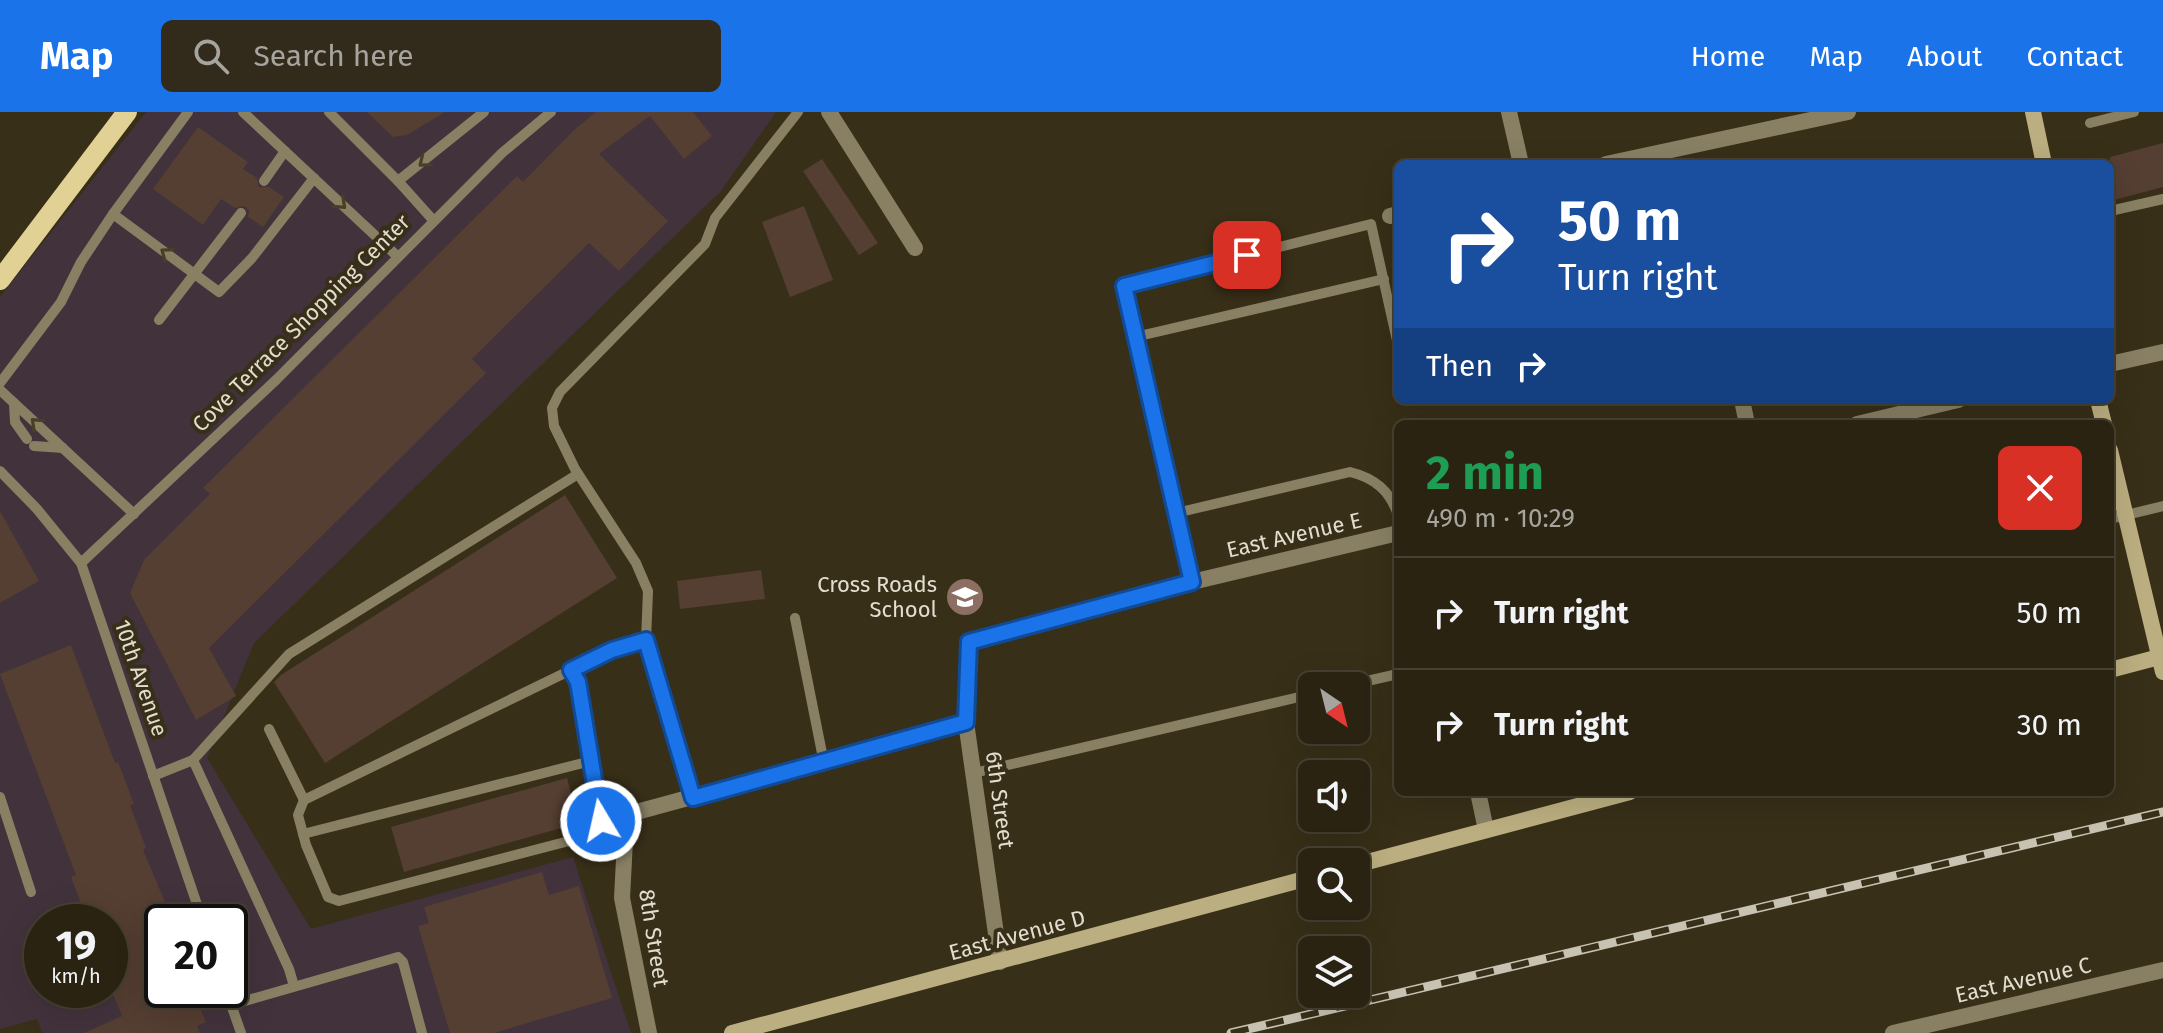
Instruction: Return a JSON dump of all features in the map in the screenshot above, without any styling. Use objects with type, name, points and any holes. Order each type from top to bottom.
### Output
[{"type":"main road","points":[[0,280],[127,112]]},
{"type":"main road","points":[[2033,112],[2043,160]]},
{"type":"main road","points":[[2114,484],[2118,517],[2162,662],[2114,669]]},
{"type":"main road","points":[[1370,861],[1615,796]]},
{"type":"main road","name":"East Avenue D","points":[[732,1033],[1298,881]]},
{"type":"street","points":[[829,112],[915,248]]},
{"type":"street","points":[[1509,112],[1520,160]]},
{"type":"street","points":[[1625,160],[1848,112]]},
{"type":"street","points":[[1686,147],[1689,160]]},
{"type":"street","points":[[2114,363],[2163,352]]},
{"type":"street","points":[[1874,420],[1941,404]]},
{"type":"street","name":"East Avenue E","points":[[969,642],[1192,582],[1394,534]]},
{"type":"street","name":"6th Street","points":[[969,642],[966,722],[1000,962]]},
{"type":"street","name":"8th Street","points":[[649,1033],[622,898],[626,821],[633,813],[966,722]]},
{"type":"street","points":[[1479,796],[1486,830]]},
{"type":"street","name":"East Avenue C","points":[[1892,1033],[2163,970]]},
{"type":"lane","points":[[0,383],[61,302],[81,262],[113,214],[188,112]]},
{"type":"lane","points":[[243,112],[397,256]]},
{"type":"lane","points":[[329,112],[433,220]]},
{"type":"lane","points":[[398,181],[484,112]]},
{"type":"lane","name":"Cove Terrace Shopping Center","points":[[81,563],[277,379],[502,153],[551,112]]},
{"type":"lane","points":[[693,798],[646,640],[648,591],[636,563],[578,474],[554,426],[552,408],[560,392],[705,244],[715,218],[798,112]]},
{"type":"lane","points":[[2090,123],[2134,112]]},
{"type":"lane","points":[[264,181],[285,151]]},
{"type":"lane","points":[[113,214],[219,292],[252,258],[314,178]]},
{"type":"lane","points":[[2114,210],[2163,199]]},
{"type":"lane","points":[[159,320],[241,213]]},
{"type":"lane","points":[[1192,582],[1124,286],[1371,224],[1394,326]]},
{"type":"lane","points":[[1135,337],[1384,279]]},
{"type":"lane","points":[[0,390],[134,514]]},
{"type":"lane","points":[[14,403],[15,422],[31,442],[63,448]]},
{"type":"lane","name":"10th Avenue","points":[[0,471],[37,509],[81,563],[197,904]]},
{"type":"lane","points":[[1176,513],[1350,472],[1376,482],[1394,502]]},
{"type":"lane","points":[[153,776],[193,760],[289,654],[578,474]]},
{"type":"lane","points":[[2118,517],[2163,506]]},
{"type":"lane","points":[[795,618],[824,763]]},
{"type":"lane","points":[[571,670],[578,682],[601,821],[592,835],[339,901],[328,897],[298,815],[304,800],[612,650],[646,640]]},
{"type":"lane","points":[[1370,680],[1394,675]]},
{"type":"lane","points":[[974,773],[1298,697]]},
{"type":"lane","points":[[269,729],[304,800]]},
{"type":"lane","points":[[193,760],[294,986]]},
{"type":"lane","points":[[303,834],[591,761]]},
{"type":"lane","points":[[0,797],[31,892]]},
{"type":"lane","points":[[248,1000],[398,957],[403,962],[422,1033]]},
{"type":"lane","points":[[232,1008],[241,1033]]},
{"type":"shaded area","points":[[146,112],[776,112],[721,191],[254,643],[207,758],[311,929],[573,857],[631,1033],[42,1033],[37,1019],[0,1029],[0,297]]},
{"type":"building","points":[[367,112],[445,112],[407,135],[393,137]]},
{"type":"building","points":[[596,112],[693,112],[712,136],[684,159],[650,116],[599,154],[668,221],[619,271],[589,243],[472,359],[486,373],[209,648],[236,696],[196,720],[130,593],[144,560],[210,494],[203,488],[517,176],[523,182]]},
{"type":"building","points":[[198,127],[248,162],[243,169],[257,178],[259,187],[269,187],[284,197],[263,227],[248,217],[249,211],[245,206],[235,208],[221,199],[203,225],[153,189]]},
{"type":"building","points":[[2163,143],[2163,187],[2114,200],[2114,160],[2110,157]]},
{"type":"building","points":[[822,159],[878,243],[859,255],[803,171]]},
{"type":"building","points":[[804,206],[833,280],[790,297],[762,222]]},
{"type":"building","points":[[565,495],[617,578],[325,763],[274,682]]},
{"type":"building","points":[[0,511],[39,581],[0,603]]},
{"type":"building","points":[[761,570],[765,599],[680,609],[677,581]]},
{"type":"building","points":[[71,645],[115,763],[118,762],[134,804],[130,805],[146,848],[143,850],[166,904],[144,904],[144,1008],[200,1008],[206,1022],[197,1026],[200,1033],[84,1033],[122,1016],[119,1008],[128,1008],[128,904],[81,904],[71,877],[76,875],[0,674]]},
{"type":"building","points":[[567,778],[579,823],[404,872],[391,827]]},
{"type":"building","points":[[542,872],[549,895],[579,886],[612,998],[494,1033],[450,1033],[418,926],[429,923],[424,907]]},
{"type":"railway","points":[[1231,1033],[2163,812]]},
{"type":"place","name":"Cross Roads School","points":[[965,597]]},
{"type":"route","points":[[601,821],[578,682],[571,670],[612,650],[646,640],[693,798],[966,722],[969,642],[1192,582],[1124,286],[1247,255]]}]
